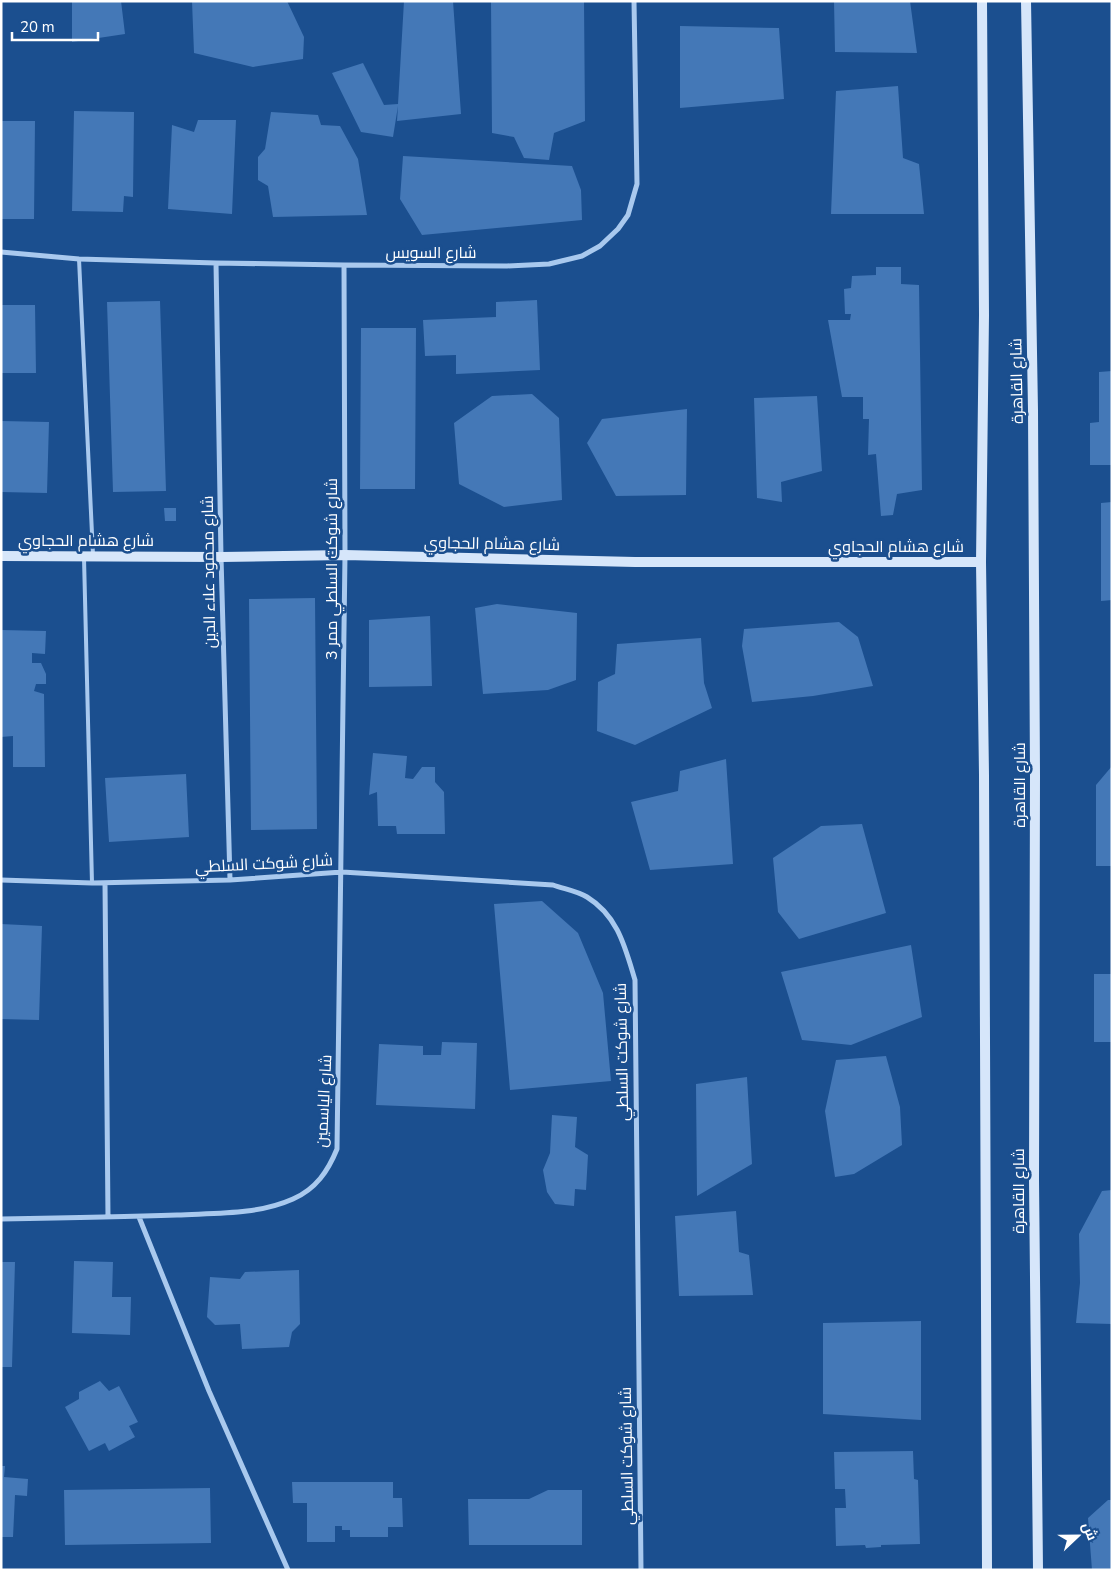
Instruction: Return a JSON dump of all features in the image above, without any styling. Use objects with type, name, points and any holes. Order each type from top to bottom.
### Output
[{"type":"main road","name":"شارع القاهرة","points":[[982,1],[984,305],[982,562],[988,1570]]},
{"type":"main road","name":"شارع القاهرة","points":[[1026,1],[1033,410],[1035,765],[1034,1180],[1038,1570]]},
{"type":"main road","name":"شارع هشام الحجاوي","points":[[1,556],[221,557],[345,555],[635,562],[982,562]]},
{"type":"street","name":"شارع السويس","points":[[1,252],[79,259],[344,265],[507,266],[549,264],[582,256],[600,246],[618,230],[628,215],[637,184],[634,1]]},
{"type":"street","name":"شارع محمود علاء الدين","points":[[216,263],[221,557],[230,880]]},
{"type":"street","name":"شارع شوكت السلطي ممر 3","points":[[342,872],[345,555],[344,265]]},
{"type":"street","name":"شارع شوكت السلطي","points":[[1,880],[105,883],[230,880],[342,872],[553,885],[586,896],[605,912],[622,936],[635,980],[641,1570]]},
{"type":"street","name":"شارع الياسمين","points":[[1,1219],[235,1213],[263,1209],[294,1198],[314,1185],[329,1168],[336,1148],[342,872]]},
{"type":"street","points":[[105,883],[108,1217]]},
{"type":"street","points":[[139,1216],[209,1392],[288,1570]]},
{"type":"lane","points":[[79,259],[89,555],[92,883]]},
{"type":"building","points":[[72,1],[121,1],[125,34],[72,42]]},
{"type":"building","points":[[192,1],[287,1],[304,37],[303,59],[253,67],[194,53]]},
{"type":"building","points":[[404,1],[453,1],[461,114],[397,121],[398,106],[393,137],[361,132],[332,73],[363,63],[384,105],[398,104]]},
{"type":"building","points":[[491,1],[584,1],[585,121],[554,133],[549,160],[524,158],[514,137],[492,133]]},
{"type":"building","points":[[834,1],[910,1],[917,53],[835,52]]},
{"type":"building","points":[[680,26],[779,28],[784,99],[680,108]]},
{"type":"building","points":[[898,86],[903,158],[919,164],[924,214],[831,214],[836,91]]},
{"type":"building","points":[[74,111],[134,112],[133,197],[124,196],[123,212],[72,211]]},
{"type":"building","points":[[271,112],[318,115],[321,125],[340,126],[358,159],[367,215],[273,217],[268,186],[258,180],[258,157],[265,149]]},
{"type":"building","points":[[198,120],[236,120],[232,214],[168,209],[172,125],[194,132]]},
{"type":"building","points":[[1,121],[35,121],[34,219],[2,219]]},
{"type":"building","points":[[403,156],[572,166],[581,190],[582,220],[422,235],[400,199]]},
{"type":"building","points":[[876,267],[901,267],[901,284],[919,285],[922,490],[897,494],[893,515],[881,516],[876,454],[868,455],[869,419],[863,419],[863,397],[842,397],[828,320],[850,320],[851,314],[845,314],[844,289],[851,288],[852,276],[876,275]]},
{"type":"building","points":[[537,300],[540,370],[456,374],[456,355],[425,356],[423,320],[496,317],[496,302]]},
{"type":"building","points":[[160,301],[166,491],[113,492],[107,302]]},
{"type":"building","points":[[1,305],[35,305],[36,373],[1,373]]},
{"type":"building","points":[[361,328],[416,328],[415,489],[360,489]]},
{"type":"building","points":[[1112,371],[1112,465],[1090,465],[1090,423],[1099,422],[1099,372]]},
{"type":"building","points":[[532,394],[559,418],[562,500],[504,507],[459,484],[454,423],[492,396]]},
{"type":"building","points":[[817,396],[822,471],[781,482],[782,502],[757,498],[754,398]]},
{"type":"building","points":[[687,409],[686,495],[616,496],[587,443],[602,419]]},
{"type":"building","points":[[1,421],[49,422],[47,493],[1,492]]},
{"type":"building","points":[[1112,502],[1112,600],[1101,601],[1101,503]]},
{"type":"building","points":[[164,508],[176,508],[176,521],[165,521]]},
{"type":"building","points":[[315,598],[317,829],[251,830],[249,599]]},
{"type":"building","points":[[497,604],[577,613],[576,680],[548,690],[483,694],[475,608]]},
{"type":"building","points":[[430,616],[432,686],[369,687],[369,620]]},
{"type":"building","points":[[839,622],[858,637],[873,686],[813,696],[752,702],[742,646],[744,629]]},
{"type":"building","points":[[1,630],[46,631],[45,654],[32,653],[32,663],[41,663],[46,674],[46,684],[36,684],[34,691],[44,694],[45,767],[13,767],[13,736],[1,737]]},
{"type":"building","points":[[701,638],[704,683],[712,708],[635,745],[597,731],[598,682],[615,674],[617,644]]},
{"type":"building","points":[[373,753],[407,756],[405,778],[413,779],[422,767],[435,767],[435,782],[444,792],[445,834],[397,834],[396,826],[378,826],[377,792],[369,795]]},
{"type":"building","points":[[726,759],[733,864],[650,870],[631,802],[678,791],[680,771]]},
{"type":"building","points":[[1112,766],[1112,866],[1096,866],[1096,785]]},
{"type":"building","points":[[186,774],[189,837],[109,842],[105,778]]},
{"type":"building","points":[[862,824],[886,913],[799,939],[778,912],[773,858],[821,826]]},
{"type":"building","points":[[542,901],[578,933],[603,993],[611,1081],[510,1090],[494,904]]},
{"type":"building","points":[[1,924],[42,926],[39,1020],[1,1019]]},
{"type":"building","points":[[911,945],[922,1017],[851,1045],[802,1040],[781,972]]},
{"type":"building","points":[[1094,974],[1112,974],[1112,1042],[1094,1042]]},
{"type":"building","points":[[442,1042],[477,1043],[475,1109],[376,1105],[379,1044],[423,1046],[423,1055],[441,1055]]},
{"type":"building","points":[[886,1056],[900,1107],[902,1145],[854,1174],[835,1177],[825,1111],[836,1060]]},
{"type":"building","points":[[747,1077],[752,1164],[697,1196],[696,1084]]},
{"type":"building","points":[[552,1115],[577,1117],[575,1147],[588,1155],[586,1190],[575,1189],[574,1206],[555,1204],[547,1192],[543,1170],[550,1153]]},
{"type":"building","points":[[1112,1190],[1112,1324],[1076,1323],[1080,1283],[1079,1234],[1102,1191]]},
{"type":"building","points":[[736,1211],[739,1252],[749,1255],[753,1295],[679,1296],[675,1216]]},
{"type":"building","points":[[74,1261],[113,1262],[112,1297],[131,1297],[130,1335],[72,1333]]},
{"type":"building","points":[[1,1262],[15,1262],[12,1367],[1,1367]]},
{"type":"building","points":[[299,1270],[300,1324],[292,1332],[289,1347],[242,1349],[240,1324],[215,1325],[207,1317],[210,1277],[240,1279],[245,1272]]},
{"type":"building","points":[[921,1321],[921,1420],[823,1414],[823,1323]]},
{"type":"building","points":[[100,1381],[109,1391],[119,1386],[138,1422],[129,1426],[135,1437],[109,1451],[105,1443],[89,1451],[65,1407],[79,1399],[79,1392]]},
{"type":"building","points":[[913,1451],[914,1479],[918,1480],[920,1544],[881,1545],[881,1547],[866,1548],[865,1545],[836,1546],[835,1508],[846,1508],[845,1489],[835,1489],[834,1452]]},
{"type":"building","points":[[1,1466],[5,1466],[4,1477],[28,1479],[27,1496],[15,1495],[13,1537],[1,1537]]},
{"type":"building","points":[[292,1482],[393,1482],[393,1498],[402,1498],[403,1527],[388,1527],[388,1537],[350,1537],[350,1530],[342,1530],[342,1526],[335,1526],[335,1542],[307,1542],[307,1503],[293,1503]]},
{"type":"building","points":[[210,1488],[211,1543],[65,1545],[64,1490]]},
{"type":"building","points":[[548,1490],[582,1490],[582,1545],[469,1545],[468,1499],[529,1499]]},
{"type":"building","points":[[1108,1500],[1112,1500],[1112,1570],[1092,1570],[1088,1518]]}]
